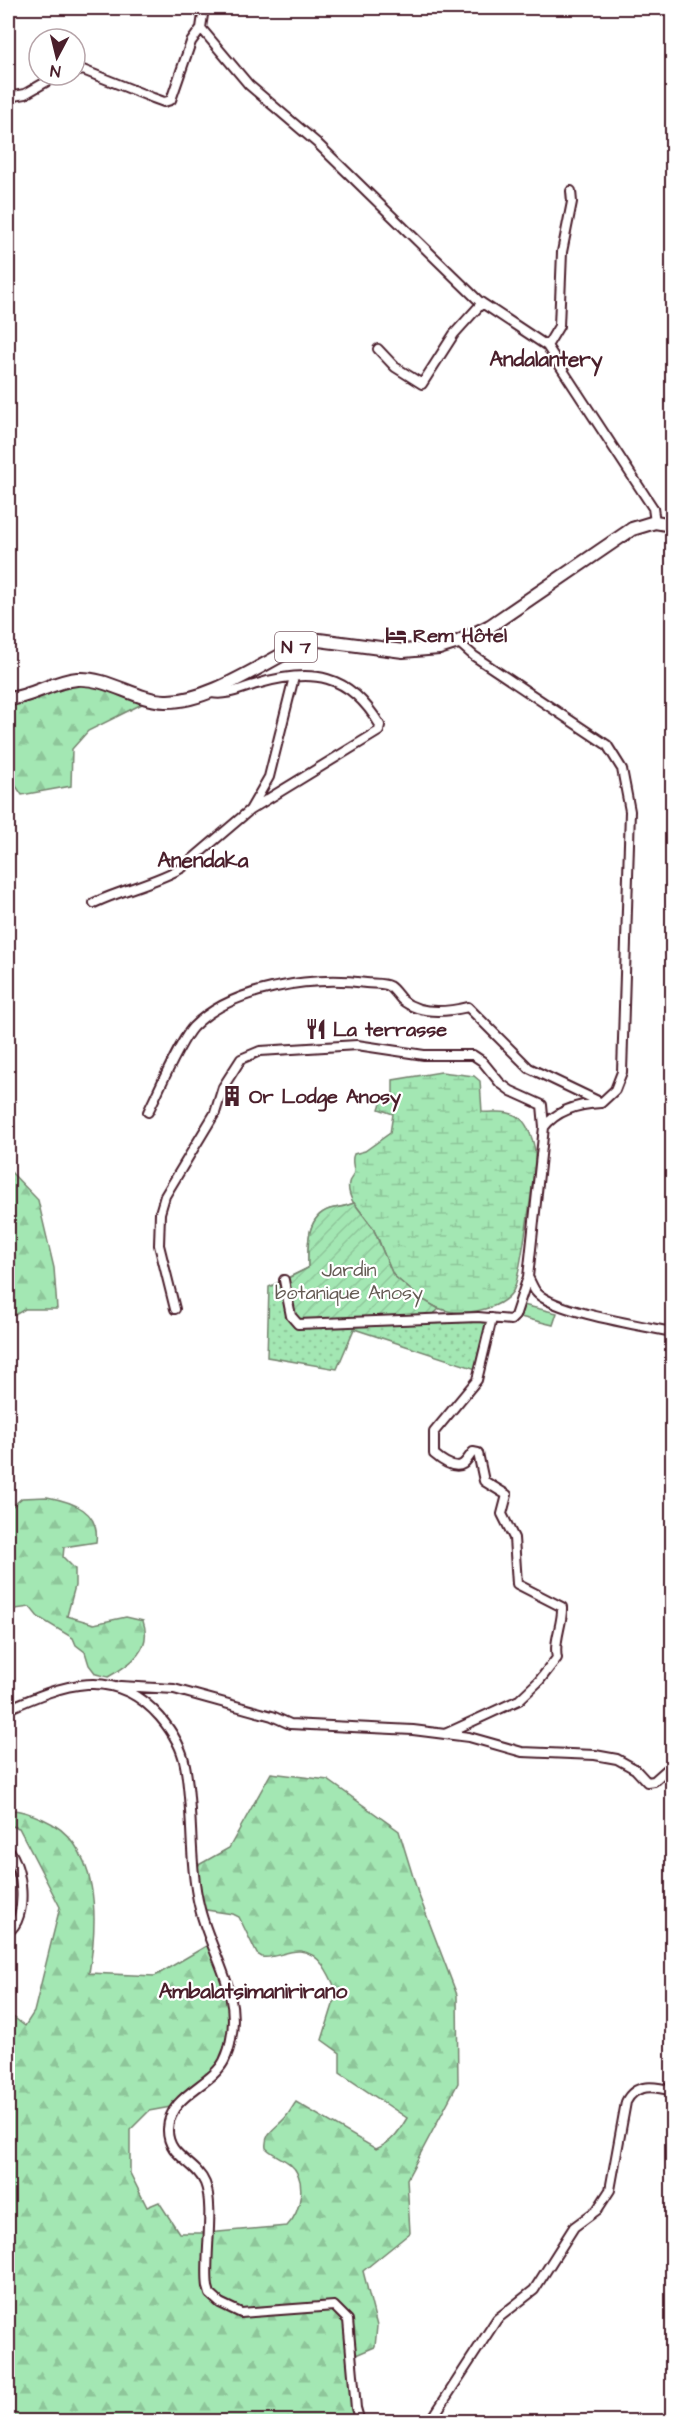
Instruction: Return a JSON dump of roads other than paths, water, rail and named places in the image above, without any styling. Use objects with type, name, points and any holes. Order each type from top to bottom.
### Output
[{"type":"main road","points":[[655,522],[672,525]]},
{"type":"main road","name":"N 7","points":[[8,699],[23,697],[78,679],[97,681],[144,697],[164,701],[184,700],[207,692],[307,642],[330,640],[403,651],[440,648],[490,626],[632,529],[655,522]]},
{"type":"street","points":[[87,72],[164,102],[171,100],[191,42],[201,28],[204,8]]},
{"type":"street","points":[[201,28],[249,85],[317,143],[482,303],[548,346],[652,508],[655,522]]},
{"type":"street","points":[[8,97],[25,94],[37,87]]},
{"type":"street","points":[[548,346],[559,326],[562,252],[572,202],[571,191]]},
{"type":"street","points":[[378,349],[394,367],[422,384],[454,334],[482,303]]},
{"type":"street","points":[[458,642],[474,656],[607,745],[622,769],[630,811],[622,1072],[615,1090],[601,1103],[580,1104],[552,1117],[544,1127]]},
{"type":"street","points":[[94,903],[177,871],[250,810],[379,731],[380,725],[362,699],[346,686],[316,675],[273,679],[223,694],[207,692]]},
{"type":"street","points":[[250,810],[268,777],[294,677]]},
{"type":"street","points":[[148,1112],[191,1029],[203,1017],[247,995],[304,982],[356,982],[389,986],[402,1000],[416,1007],[446,1012],[468,1007],[529,1068],[601,1103]]},
{"type":"street","points":[[175,1309],[159,1245],[160,1213],[165,1196],[215,1113],[224,1087],[241,1059],[260,1051],[357,1045],[424,1055],[473,1055],[482,1061],[500,1083],[511,1091],[542,1105],[544,1127],[528,1277],[515,1316],[511,1320],[492,1318],[298,1324],[291,1316],[284,1280]]},
{"type":"street","points":[[528,1277],[537,1293],[550,1302],[586,1313],[672,1332]]},
{"type":"street","points":[[445,1734],[478,1721],[519,1700],[539,1681],[557,1658],[555,1649],[563,1617],[562,1606],[517,1584],[514,1538],[502,1514],[507,1495],[484,1481],[478,1453],[473,1452],[465,1463],[457,1465],[444,1462],[434,1454],[434,1431],[477,1380],[492,1318]]},
{"type":"street","points":[[8,1709],[51,1690],[84,1683],[174,1689],[272,1716],[290,1724],[445,1734],[469,1737],[522,1752],[595,1755],[617,1760],[635,1769],[647,1782],[654,1781],[672,1764]]},
{"type":"street","points":[[115,1686],[150,1705],[177,1742],[185,1762],[200,1909],[229,1986],[234,2018],[224,2062],[176,2106],[168,2127],[168,2138],[176,2153],[205,2183],[206,2274],[210,2294],[220,2303],[241,2313],[334,2306],[348,2320],[356,2408],[360,2421]]},
{"type":"street","points":[[8,1849],[16,1860],[22,1890],[14,1928],[8,1932]]},
{"type":"street","points":[[430,2421],[497,2319],[534,2290],[574,2227],[597,2210],[610,2190],[627,2102],[633,2091],[647,2087],[672,2091]]},
{"type":"place","name":"Rem Hôtel","points":[[396,635]]},
{"type":"place","name":"La terrasse","points":[[316,1029]]},
{"type":"place","name":"Or Lodge Anosy","points":[[232,1096]]},
{"type":"district","name":"Andalantery","points":[[546,359]]},
{"type":"district","name":"Anendaka","points":[[203,860]]},
{"type":"district","name":"Ambalatsimanirirano","points":[[253,1991]]},
{"type":"park label","name":"Jardin botanique Anosy","points":[[349,1280]]}]
